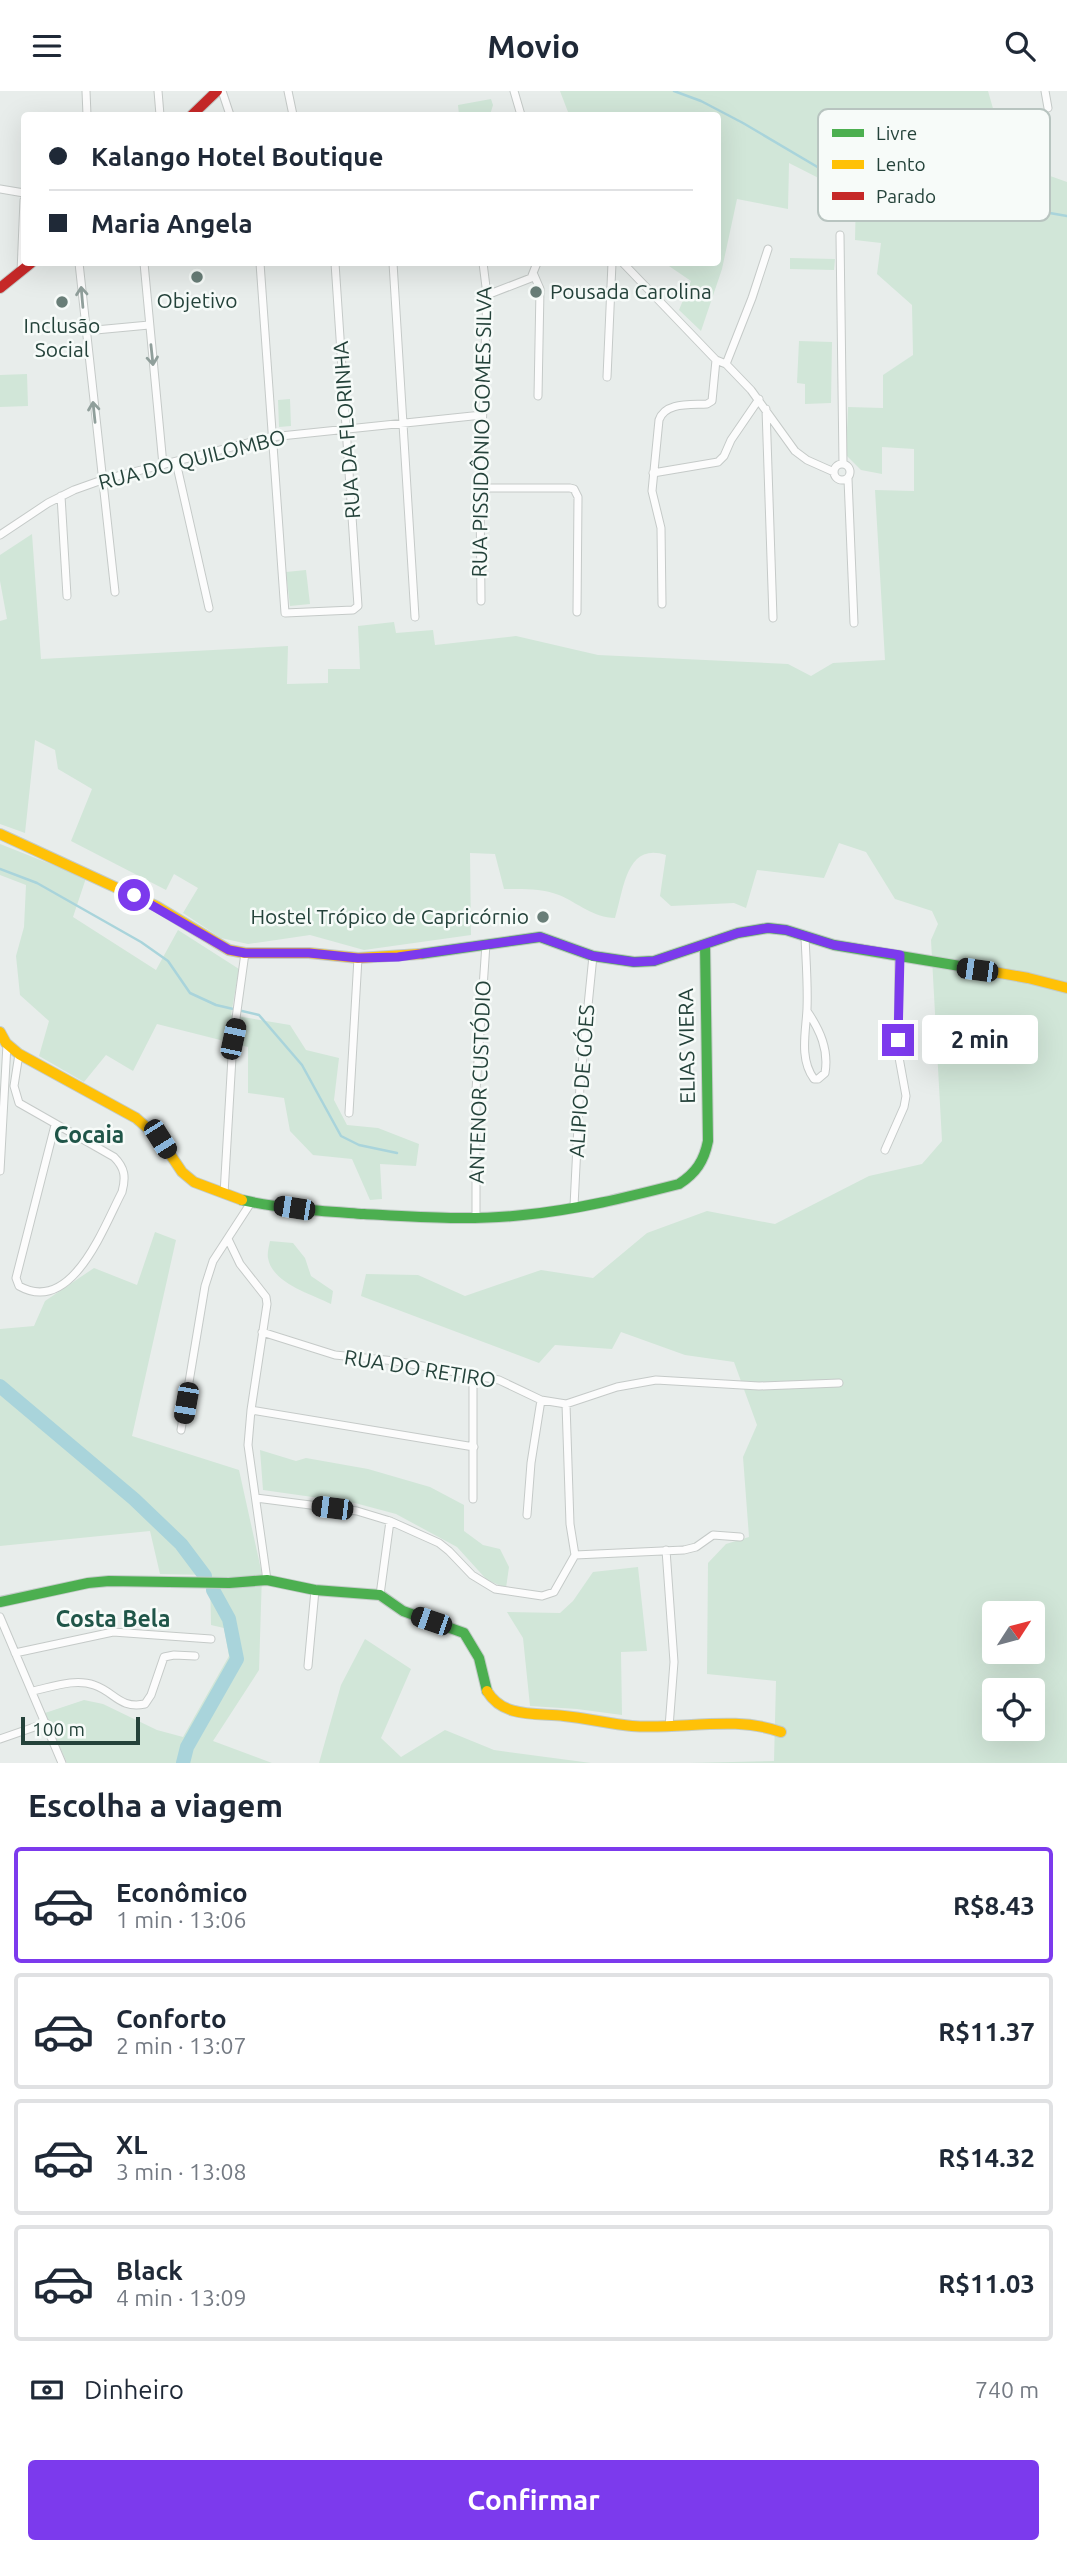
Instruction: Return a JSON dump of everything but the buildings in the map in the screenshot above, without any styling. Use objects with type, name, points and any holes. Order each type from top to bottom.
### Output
[{"type":"street","points":[[86,91],[87,112]]},
{"type":"street","points":[[158,91],[160,112]]},
{"type":"street","points":[[196,112],[220,91],[229,112]]},
{"type":"street","points":[[288,91],[292,112]]},
{"type":"street","points":[[514,91],[520,112]]},
{"type":"street","points":[[1045,91],[1048,108]]},
{"type":"street","points":[[0,189],[21,192]]},
{"type":"street","points":[[840,235],[844,464]]},
{"type":"street","points":[[726,364],[768,249]]},
{"type":"street","points":[[21,266],[21,272]]},
{"type":"street","points":[[0,288],[28,266]]},
{"type":"street","points":[[79,266],[115,592]]},
{"type":"street","points":[[144,266],[163,465]]},
{"type":"street","points":[[260,266],[271,437]]},
{"type":"street","name":"RUA DA FLORINHA","points":[[271,437],[285,613],[353,610],[358,605],[359,597],[335,266]]},
{"type":"street","points":[[393,266],[415,617]]},
{"type":"street","name":"RUA PISSIDÔNIO GOMES SILVA","points":[[481,601],[480,488],[487,295],[483,266]]},
{"type":"street","points":[[536,266],[534,275],[540,289],[538,396]]},
{"type":"street","points":[[607,377],[612,266]]},
{"type":"street","points":[[626,266],[716,359],[726,364],[759,399],[795,451],[807,460],[834,472],[839,480],[848,479]]},
{"type":"street","points":[[487,295],[534,275]]},
{"type":"street","points":[[85,331],[149,325]]},
{"type":"street","points":[[662,604],[661,528],[652,491],[661,414],[669,408],[707,404],[712,401],[716,359]]},
{"type":"street","points":[[653,473],[718,462],[759,399]]},
{"type":"street","points":[[766,408],[773,618]]},
{"type":"street","name":"RUA DO QUILOMBO","points":[[0,535],[61,496],[102,480],[271,437],[482,415]]},
{"type":"street","points":[[176,462],[209,608]]},
{"type":"street","points":[[834,472],[838,465],[844,464],[850,468],[848,479],[854,622]]},
{"type":"street","points":[[480,488],[570,488],[576,492],[578,612]]},
{"type":"street","points":[[61,496],[67,596]]},
{"type":"street","points":[[0,834],[156,906],[229,950],[245,953],[398,957],[540,937],[593,956],[634,962],[654,961],[755,928],[786,930],[834,945],[1028,978],[1067,988]]},
{"type":"street","points":[[805,937],[807,1011],[804,1026],[807,1066],[814,1079],[818,1079],[825,1073],[825,1050],[816,1023],[807,1011]]},
{"type":"street","name":"ANTENOR CUSTÓDIO","points":[[476,1219],[476,1090],[486,944]]},
{"type":"street","points":[[0,1032],[7,1044],[19,1054],[136,1118],[160,1139],[182,1172],[192,1181],[224,1194],[252,1201],[325,1211],[476,1219],[505,1217],[679,1184],[694,1174],[708,1147],[705,944]]},
{"type":"street","points":[[224,1194],[233,1039],[245,953]]},
{"type":"street","points":[[885,1150],[904,1107],[906,1096],[898,1052],[900,955]]},
{"type":"street","name":"ALIPIO DE GÓES","points":[[574,1206],[580,1085],[593,956]]},
{"type":"street","points":[[349,1113],[358,958]]},
{"type":"street","points":[[0,1171],[7,1044]]},
{"type":"street","points":[[19,1054],[14,1086],[19,1103],[114,1157],[121,1164],[125,1181],[122,1192],[78,1273],[54,1289],[28,1291],[19,1286],[16,1278],[55,1125]]},
{"type":"street","points":[[181,1430],[205,1286],[213,1261],[252,1201]]},
{"type":"street","points":[[229,1239],[240,1263],[266,1297],[267,1304],[248,1445],[267,1580]]},
{"type":"street","name":"RUA DO RETIRO","points":[[262,1332],[335,1355],[395,1361],[499,1380],[541,1400],[566,1405]]},
{"type":"street","points":[[473,1374],[473,1499]]},
{"type":"street","points":[[256,1498],[357,1511],[390,1521],[439,1543],[483,1584],[508,1593],[549,1595],[557,1589],[575,1555],[570,1524],[566,1405],[617,1387],[656,1380],[759,1386],[839,1383]]},
{"type":"street","points":[[527,1515],[531,1463],[541,1400]]},
{"type":"street","points":[[251,1410],[474,1447]]},
{"type":"street","points":[[380,1595],[390,1521]]},
{"type":"street","points":[[575,1555],[691,1549],[713,1535],[740,1537]]},
{"type":"street","points":[[666,1550],[674,1662],[669,1727]]},
{"type":"street","points":[[0,1602],[109,1581],[229,1583],[267,1580],[315,1590],[380,1595],[403,1611],[464,1633],[479,1658],[487,1692],[495,1703],[505,1709],[633,1726],[738,1725],[770,1728],[780,1732]]},
{"type":"street","points":[[308,1666],[315,1590]]},
{"type":"street","points":[[0,1617],[62,1763]]},
{"type":"street","points":[[16,1653],[113,1632],[211,1639]]},
{"type":"street","points":[[33,1691],[79,1682],[95,1685],[126,1705],[145,1704],[151,1695],[164,1657],[195,1656]]},
{"type":"street","points":[[0,1739],[46,1723]]},
{"type":"green space","points":[[560,91],[988,91],[993,109],[818,109],[818,178],[789,163],[788,209],[737,199],[722,269],[701,331],[679,310],[691,281],[669,266],[721,266],[721,112],[568,112]]},
{"type":"green space","points":[[491,99],[493,105],[491,112],[459,112],[458,105]]},
{"type":"green space","points":[[1050,176],[1067,182],[1067,1763],[690,1763],[774,1761],[776,1681],[707,1674],[708,1563],[726,1544],[749,1537],[743,1457],[757,1425],[734,1362],[685,1355],[621,1332],[612,1349],[555,1345],[539,1363],[361,1296],[366,1274],[418,1275],[465,1296],[541,1270],[593,1278],[647,1233],[707,1211],[775,1224],[869,1176],[922,1164],[942,1141],[931,940],[938,924],[932,911],[895,899],[866,852],[839,843],[824,878],[757,870],[746,908],[734,903],[671,906],[660,896],[666,855],[642,855],[629,871],[615,918],[593,913],[552,893],[532,889],[504,889],[495,854],[470,853],[471,935],[364,950],[310,935],[248,944],[221,938],[183,913],[198,888],[174,874],[166,890],[71,841],[92,789],[58,769],[55,750],[35,740],[25,833],[0,824],[0,621],[7,619],[0,581],[0,555],[32,534],[41,659],[288,646],[287,684],[328,683],[328,669],[360,669],[358,626],[394,622],[396,633],[433,630],[435,645],[516,636],[598,655],[788,664],[811,676],[833,663],[885,660],[875,490],[914,491],[914,449],[882,447],[882,474],[861,470],[846,455],[848,407],[883,408],[883,375],[913,355],[912,305],[877,274],[881,243],[855,240],[855,221],[1050,221]]},
{"type":"green space","points":[[790,258],[835,259],[834,270],[790,269]]},
{"type":"green space","points":[[799,341],[832,342],[831,403],[805,404],[805,384],[797,383]]},
{"type":"green space","points":[[27,374],[28,406],[0,407],[0,375]]},
{"type":"green space","points":[[290,399],[291,426],[279,427],[278,400]]},
{"type":"green space","points":[[306,570],[310,604],[290,606],[286,572]]},
{"type":"green space","points":[[0,844],[86,878],[73,917],[156,970],[178,930],[239,969],[231,1015],[290,1025],[306,1050],[339,1058],[334,1100],[347,1125],[378,1128],[419,1144],[416,1166],[380,1164],[382,1199],[370,1200],[352,1159],[313,1155],[290,1131],[284,1098],[248,1093],[248,1047],[157,1024],[133,1071],[106,1055],[84,1082],[39,1056],[49,1021],[20,995],[16,956],[24,927],[26,885],[0,875]]},
{"type":"green space","points":[[155,1232],[176,1240],[132,1436],[239,1470],[262,1574],[259,1670],[213,1741],[272,1763],[67,1763],[45,1713],[84,1700],[103,1704],[157,1730],[183,1737],[229,1656],[224,1628],[211,1625],[210,1575],[160,1574],[150,1531],[0,1546],[0,1329],[34,1326],[45,1301],[94,1268],[137,1285]]},
{"type":"green space","points":[[270,1241],[293,1243],[305,1258],[311,1276],[333,1291],[331,1304],[293,1287],[277,1274],[268,1258]]},
{"type":"green space","points":[[260,1450],[296,1461],[306,1458],[368,1469],[430,1487],[464,1505],[464,1531],[483,1545],[500,1549],[509,1567],[506,1588],[487,1580],[457,1547],[396,1514],[355,1503],[263,1490]]},
{"type":"green space","points":[[638,1567],[647,1651],[621,1652],[622,1715],[530,1706],[523,1638],[507,1612],[560,1613],[573,1601],[593,1572]]},
{"type":"green space","points":[[365,1639],[411,1669],[381,1738],[401,1757],[445,1730],[494,1750],[591,1763],[319,1763],[341,1685]]},
{"type":"waterway","points":[[674,91],[701,101],[743,123],[818,167]]},
{"type":"waterway","points":[[1050,213],[1067,216]]},
{"type":"waterway","points":[[0,869],[37,883],[141,942],[168,961],[190,993],[216,1005],[259,1015],[302,1065],[341,1136],[359,1145],[397,1153]]},
{"type":"waterway","points":[[0,1386],[134,1499],[181,1544],[205,1576]]},
{"type":"waterway","points":[[183,1763],[187,1747],[237,1659],[229,1619],[213,1590]]},
{"type":"traffic: fast","points":[[420,954],[540,937],[593,956],[634,962],[654,961],[738,933],[768,928],[786,930],[834,945],[966,967]]},
{"type":"traffic: fast","points":[[242,1200],[333,1212],[483,1218],[563,1210],[679,1184],[698,1166],[708,1141],[705,944]]},
{"type":"traffic: fast","points":[[0,1602],[109,1581],[229,1583],[267,1580],[315,1590],[380,1595],[403,1611],[464,1633],[479,1658],[487,1691]]},
{"type":"traffic: slow","points":[[0,834],[156,906],[229,950],[358,958],[420,954]]},
{"type":"traffic: slow","points":[[966,967],[1067,988]]},
{"type":"traffic: slow","points":[[0,1032],[6,1043],[19,1054],[136,1118],[160,1139],[182,1172],[194,1182],[242,1200]]},
{"type":"traffic: slow","points":[[487,1691],[502,1706],[521,1713],[650,1727],[745,1724],[781,1732]]},
{"type":"traffic: jam","points":[[195,112],[217,91]]},
{"type":"traffic: jam","points":[[0,288],[27,266]]},
{"type":"place","name":"Objetivo","points":[[197,277]]},
{"type":"place","name":"Pousada Carolina","points":[[536,292]]},
{"type":"place","name":"Inclusão Social","points":[[62,302]]},
{"type":"place","name":"Hostel Trópico de Capricórnio","points":[[543,917]]},
{"type":"district","name":"Cocaia","points":[[89,1135]]},
{"type":"district","name":"Costa Bela","points":[[113,1619]]},
{"type":"route","points":[[134,895],[229,950],[259,954],[398,957],[540,937],[593,956],[634,962],[654,961],[755,928],[786,930],[834,945],[900,955],[898,1040]]}]
